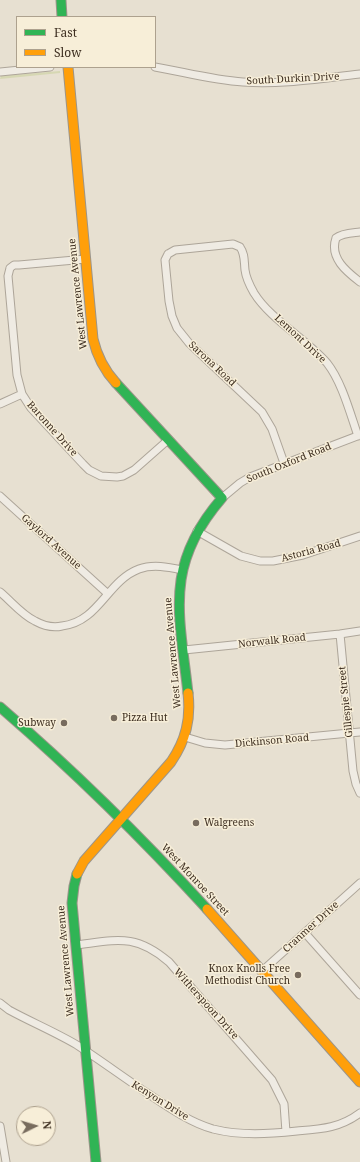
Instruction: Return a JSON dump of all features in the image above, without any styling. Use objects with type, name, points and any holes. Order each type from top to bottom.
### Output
[{"type":"street","points":[[61,0],[62,16]]},
{"type":"street","name":"South Durkin Drive","points":[[156,67],[208,78],[249,82],[282,82],[360,74]]},
{"type":"street","points":[[0,72],[40,68]]},
{"type":"street","name":"West Lawrence Avenue","points":[[68,68],[93,340],[96,353],[107,374],[222,498],[208,514],[197,531],[187,553],[182,570],[179,602],[189,709],[185,737],[181,747],[171,762],[89,854],[78,870],[74,882],[72,898],[96,1162]]},
{"type":"street","points":[[360,232],[334,236],[335,255],[339,262],[360,282]]},
{"type":"street","name":"Lemont Drive","points":[[165,252],[241,244],[245,271],[254,293],[262,304],[318,355],[332,370],[359,436]]},
{"type":"street","name":"Sarona Road","points":[[165,252],[169,300],[172,316],[177,328],[189,343],[262,412],[272,430],[284,463]]},
{"type":"street","name":"Baronne Drive","points":[[86,259],[8,266],[17,375],[22,394],[31,408],[83,464],[95,474],[101,476],[117,477],[128,474],[168,440]]},
{"type":"street","points":[[0,404],[22,394]]},
{"type":"street","name":"South Oxford Road","points":[[222,498],[240,483],[284,463],[359,436]]},
{"type":"street","name":"Gaylord Avenue","points":[[0,496],[108,594]]},
{"type":"street","name":"Astoria Road","points":[[197,531],[241,556],[260,561],[274,561],[303,555],[360,536]]},
{"type":"street","points":[[0,592],[28,617],[35,621],[51,627],[70,626],[87,617],[124,577],[141,569],[154,566],[182,570]]},
{"type":"street","name":"Norwalk Road","points":[[184,650],[340,634],[360,630]]},
{"type":"street","name":"Gillespie Street","points":[[340,634],[353,770],[356,784],[360,793]]},
{"type":"street","name":"West Monroe Street","points":[[0,707],[37,739],[121,819],[176,876],[360,1082]]},
{"type":"street","name":"Dickinson Road","points":[[185,737],[205,743],[225,745],[360,732]]},
{"type":"street","name":"Cranmer Drive","points":[[262,971],[360,883]]},
{"type":"street","points":[[305,933],[360,995]]},
{"type":"street","name":"Witherspoon Drive","points":[[76,944],[116,940],[133,942],[150,948],[169,962],[272,1080],[284,1104],[286,1132]]},
{"type":"street","name":"Kenyon Drive","points":[[0,1003],[9,1010],[73,1043],[170,1109],[202,1125],[226,1132],[261,1135],[332,1128],[344,1123],[360,1113]]},
{"type":"street","points":[[0,1126],[6,1162]]},
{"type":"green space","points":[[60,71],[60,73],[0,79],[1,76]]},
{"type":"traffic: fast","points":[[61,0],[62,16]]},
{"type":"traffic: fast","points":[[116,383],[222,498],[204,522],[191,545],[183,568],[180,590],[180,613],[181,638],[188,693]]},
{"type":"traffic: fast","points":[[0,707],[54,755],[106,805],[158,856],[207,909]]},
{"type":"traffic: fast","points":[[77,874],[72,903],[96,1162]]},
{"type":"traffic: slow","points":[[68,68],[93,339],[102,362],[116,383]]},
{"type":"traffic: slow","points":[[77,874],[84,861],[171,762],[176,754],[184,737],[188,720],[188,693]]},
{"type":"traffic: slow","points":[[207,909],[360,1082]]},
{"type":"place","name":"Pizza Hut","points":[[114,718]]},
{"type":"place","name":"Subway","points":[[64,723]]},
{"type":"place","name":"Walgreens","points":[[196,823]]},
{"type":"place","name":"Knox Knolls Free Methodist Church","points":[[298,975]]}]
